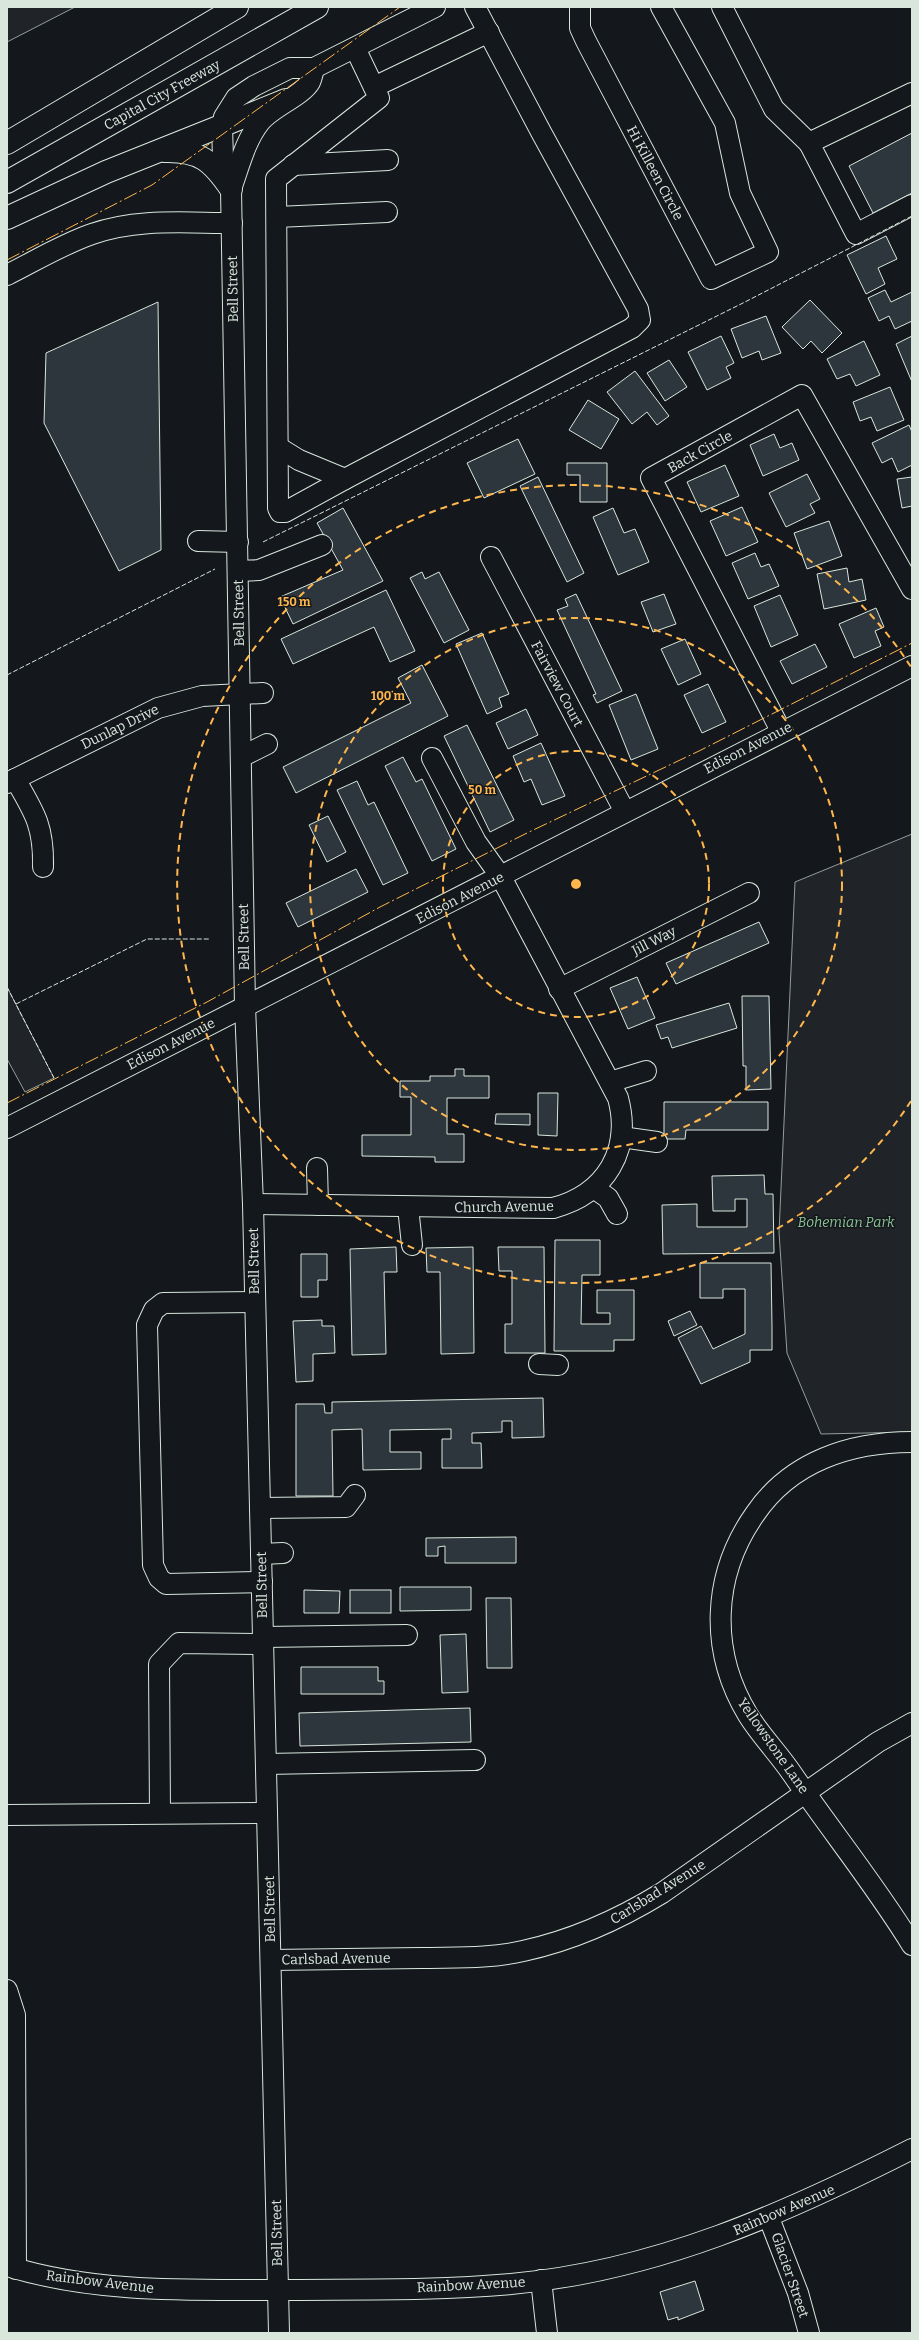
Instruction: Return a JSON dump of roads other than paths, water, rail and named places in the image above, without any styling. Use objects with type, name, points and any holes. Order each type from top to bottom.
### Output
[{"type":"highway","points":[[7,143],[237,7]]},
{"type":"highway","name":"Capital City Freeway","points":[[7,182],[317,7]]},
{"type":"highway","points":[[7,218],[78,184],[286,100]]},
{"type":"highway","points":[[159,152],[186,153],[210,162],[231,189]]},
{"type":"street","points":[[222,127],[224,117],[231,105],[243,93],[290,68],[314,68],[435,7]]},
{"type":"street","points":[[355,48],[379,98],[276,179],[278,508],[280,512],[285,512],[345,478],[632,328],[640,320],[638,309],[541,132],[475,7]]},
{"type":"street","name":"Hi Killeen Circle","points":[[580,7],[580,28],[586,41],[711,279],[768,252],[740,193],[725,124],[661,7]]},
{"type":"street","points":[[722,7],[774,109],[809,143],[856,234],[912,205]]},
{"type":"street","points":[[374,87],[488,32]]},
{"type":"street","name":"Bell Street","points":[[231,189],[249,140],[260,122],[286,100],[303,90],[310,83],[314,68]]},
{"type":"street","points":[[809,143],[912,93]]},
{"type":"street","name":"Bell Street","points":[[222,127],[223,158],[231,189],[232,223],[245,1006],[253,1204],[279,2333]]},
{"type":"street","points":[[293,165],[388,160]]},
{"type":"street","points":[[277,217],[387,212]]},
{"type":"street","points":[[7,275],[77,240],[109,229],[145,222],[232,223]]},
{"type":"street","name":"Back Circle","points":[[781,731],[651,478],[802,396],[912,589]]},
{"type":"street","points":[[278,447],[299,460],[345,478]]},
{"type":"street","points":[[198,541],[238,542]]},
{"type":"street","points":[[238,571],[259,570],[322,545]]},
{"type":"street","name":"Fairview Court","points":[[491,557],[625,812]]},
{"type":"street","name":"Edison Avenue","points":[[7,1128],[500,877],[781,731],[912,666]]},
{"type":"street","name":"Dunlap Drive","points":[[11,781],[158,708],[202,696],[263,693]]},
{"type":"street","points":[[241,757],[267,744]]},
{"type":"street","name":"Church Avenue","points":[[253,1204],[408,1207],[486,1216],[553,1208],[578,1199],[594,1188],[614,1162],[621,1137],[621,1111],[610,1082],[500,877],[476,842],[432,758]]},
{"type":"street","points":[[11,781],[35,812],[41,828],[44,844],[43,867]]},
{"type":"street","name":"Jill Way","points":[[560,989],[749,893]]},
{"type":"street","points":[[610,1082],[646,1071]]},
{"type":"street","points":[[621,1137],[657,1142]]},
{"type":"street","points":[[317,1168],[318,1205]]},
{"type":"street","points":[[594,1188],[608,1198],[617,1214]]},
{"type":"street","points":[[408,1207],[412,1245]]},
{"type":"street","points":[[255,1302],[162,1304],[154,1310],[147,1325],[153,1565],[158,1578],[166,1584],[262,1582]]},
{"type":"street","name":"Yellowstone Lane","points":[[912,1442],[874,1444],[838,1452],[794,1474],[771,1494],[744,1529],[733,1551],[721,1598],[720,1623],[722,1648],[728,1672],[749,1717],[892,1912],[912,1945]]},
{"type":"street","points":[[260,1508],[346,1506],[355,1495]]},
{"type":"street","points":[[261,1554],[283,1554]]},
{"type":"street","points":[[160,1813],[159,1664],[179,1643],[407,1635]]},
{"type":"street","name":"Carlsbad Avenue","points":[[271,1960],[483,1957],[521,1952],[558,1943],[594,1930],[628,1913],[662,1893],[878,1742],[912,1723]]},
{"type":"street","points":[[266,1764],[475,1760]]},
{"type":"street","points":[[7,1815],[160,1813],[267,1814]]},
{"type":"street","points":[[7,1990],[15,2015],[12,2267]]},
{"type":"street","name":"Rainbow Avenue","points":[[12,2267],[70,2281],[131,2289],[447,2289],[542,2280],[609,2268],[672,2252],[769,2218],[835,2188],[912,2149]]},
{"type":"street","name":"Glacier Street","points":[[769,2218],[796,2286],[809,2333]]},
{"type":"street","points":[[542,2280],[547,2333]]},
{"type":"park label","name":"Bohemian Park","points":[[846,1222]]}]
